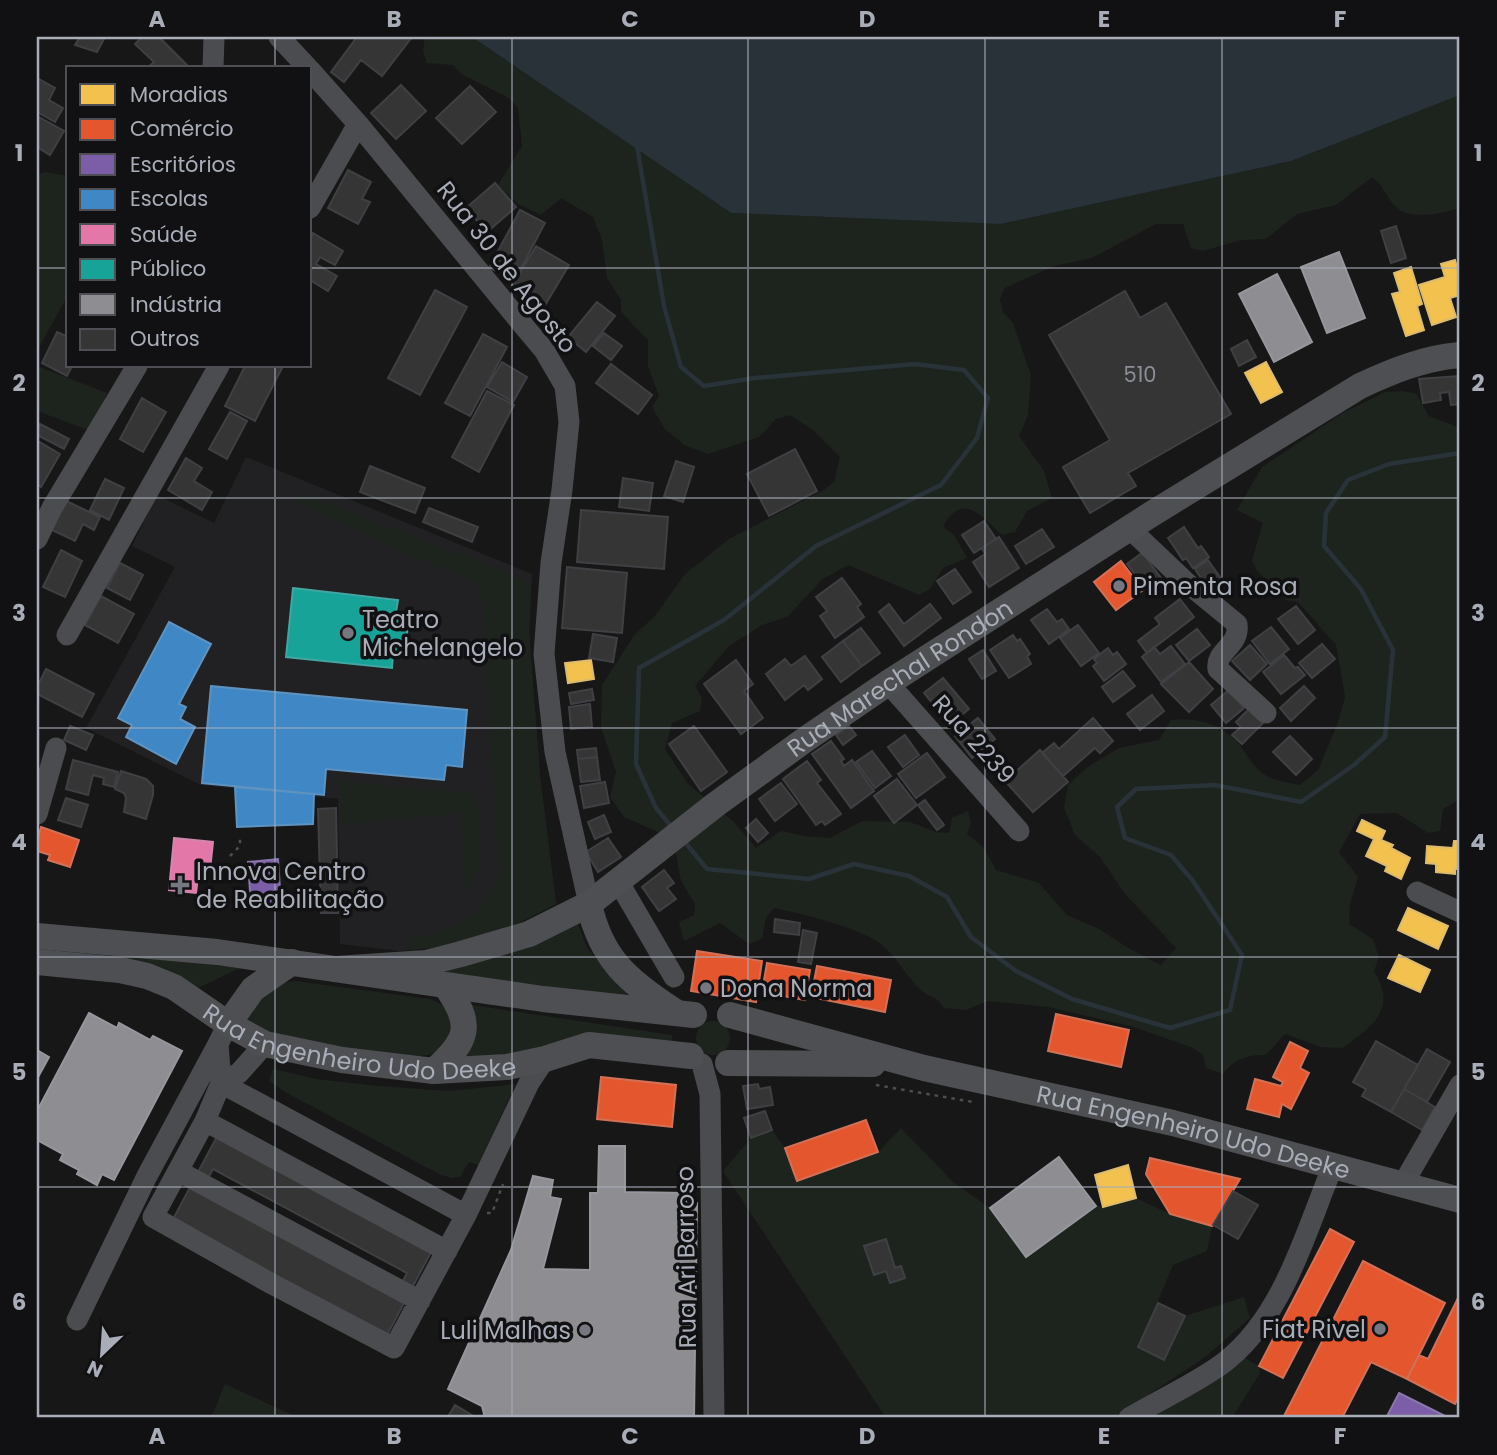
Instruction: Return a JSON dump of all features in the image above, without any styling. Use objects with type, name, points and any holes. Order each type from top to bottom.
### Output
[{"type":"main road","name":"Rua Marechal Rondon","points":[[336,969],[426,963],[529,934],[589,904],[715,805],[806,739],[888,682],[1129,528],[1360,386],[1416,363],[1460,355]]},
{"type":"main road","points":[[589,904],[594,929],[607,953],[625,974],[647,994],[685,1014]]},
{"type":"main road","points":[[37,936],[217,952],[542,999],[685,1014],[713,1009],[730,1015],[737,1021],[743,1034],[740,1049],[710,1062],[684,1044],[685,1014]]},
{"type":"main road","name":"Rua Engenheiro Udo Deeke","points":[[37,962],[120,970],[147,976],[174,987],[223,1034],[342,1060],[434,1070],[493,1069],[545,1059],[589,1045],[710,1062],[844,1063],[924,1068]]},
{"type":"main road","points":[[223,1034],[253,989],[292,962]]},
{"type":"main road","points":[[434,1070],[449,1058],[459,1044],[465,1027],[460,1006],[445,985]]},
{"type":"main road","name":"Rua Engenheiro Udo Deeke","points":[[730,1015],[924,1068],[1174,1122],[1460,1200]]},
{"type":"street","points":[[213,66],[214,37]]},
{"type":"street","name":"Rua 30 de Agosto","points":[[279,37],[306,66]]},
{"type":"street","name":"Rua 30 de Agosto","points":[[312,72],[358,124],[544,351],[565,386],[569,422],[550,573],[544,654],[555,752],[589,904]]},
{"type":"street","points":[[312,204],[358,124]]},
{"type":"street","points":[[37,539],[44,503],[136,368]]},
{"type":"street","points":[[67,635],[218,368]]},
{"type":"street","points":[[1129,528],[1187,583],[1237,625],[1238,634],[1219,657],[1218,669],[1266,713]]},
{"type":"street","name":"Rua 2239","points":[[888,682],[1019,831]]},
{"type":"street","points":[[37,814],[56,748]]},
{"type":"street","points":[[618,881],[674,977]]},
{"type":"street","points":[[1417,892],[1460,912]]},
{"type":"street","points":[[223,1034],[222,1083],[205,1121],[153,1217],[394,1348],[466,1215],[529,1083],[545,1059]]},
{"type":"street","points":[[78,1320],[147,1176],[223,1034]]},
{"type":"street","points":[[222,1083],[239,1073],[265,1044]]},
{"type":"street","name":"Rua Ari Barroso","points":[[710,1062],[714,1418]]},
{"type":"street","points":[[222,1083],[466,1215]]},
{"type":"street","points":[[1403,1184],[1460,1085]]},
{"type":"street","points":[[205,1121],[447,1251]]},
{"type":"street","points":[[1129,1418],[1225,1361],[1252,1337],[1280,1291],[1333,1166]]},
{"type":"street","points":[[178,1171],[420,1301]]},
{"type":"path","points":[[230,856],[240,846],[240,838]]},
{"type":"path","points":[[866,1084],[981,1103]]},
{"type":"path","points":[[466,1215],[492,1213],[504,1180]]},
{"type":"shaded area","points":[[425,37],[472,37],[731,213],[1001,224],[1291,161],[1460,95],[1460,208],[1427,215],[1410,214],[1396,207],[1372,177],[1336,205],[1297,214],[1266,239],[1241,240],[1203,251],[1191,248],[1183,224],[1156,224],[1092,258],[1054,266],[1005,288],[1000,299],[1003,312],[1013,323],[1031,375],[1028,415],[1019,436],[1044,471],[1052,498],[1027,511],[1015,532],[1002,535],[973,510],[958,510],[943,526],[954,535],[967,558],[943,568],[930,589],[919,595],[848,565],[823,579],[787,617],[762,625],[729,646],[695,686],[702,698],[700,711],[672,723],[665,749],[688,784],[733,821],[756,848],[781,831],[830,838],[862,821],[910,822],[936,832],[949,833],[952,818],[968,811],[971,823],[967,834],[983,847],[996,870],[1039,883],[1067,915],[1099,929],[1161,965],[1176,948],[1125,894],[1100,857],[1075,835],[1064,808],[1068,785],[1086,768],[1119,748],[1159,740],[1171,720],[1180,719],[1206,723],[1222,730],[1236,741],[1259,771],[1272,778],[1300,785],[1318,770],[1345,698],[1336,645],[1298,602],[1286,600],[1257,571],[1252,560],[1263,523],[1237,510],[1262,467],[1341,414],[1385,392],[1404,391],[1416,394],[1429,416],[1460,428],[1460,799],[1443,809],[1440,831],[1428,833],[1397,813],[1360,814],[1339,852],[1358,877],[1350,904],[1349,924],[1373,939],[1379,957],[1374,971],[1381,985],[1382,1007],[1372,1024],[1343,1048],[1321,1047],[1285,1034],[1266,1055],[1242,1058],[1223,1074],[1206,1068],[1203,1055],[1193,1048],[1134,1027],[1048,1007],[988,1001],[966,1010],[944,1008],[938,1000],[920,989],[881,944],[845,927],[800,914],[774,908],[766,918],[762,939],[749,944],[720,923],[684,941],[679,922],[694,915],[695,904],[681,881],[676,854],[658,832],[624,817],[610,797],[616,772],[601,727],[602,685],[635,634],[655,616],[685,574],[729,539],[824,490],[834,482],[840,457],[813,430],[790,415],[776,419],[759,437],[708,454],[684,445],[664,428],[652,407],[659,396],[648,366],[648,340],[621,312],[621,300],[607,278],[602,240],[593,217],[561,198],[541,215],[518,204],[498,185],[522,146],[518,108],[509,98],[461,74],[453,65],[427,63],[423,51]]},
{"type":"shaded area","points":[[472,37],[1460,37],[1460,95],[1291,161],[1001,224],[731,213]]},
{"type":"shaded area","points":[[45,172],[66,176],[66,299],[37,351],[37,175]]},
{"type":"shaded area","points":[[37,366],[107,393],[91,431],[37,411]]},
{"type":"shaded area","points":[[246,457],[532,574],[529,631],[540,776],[556,904],[457,945],[400,951],[340,944],[338,799],[201,785],[86,728],[175,567],[132,546],[157,495],[214,523]]},
{"type":"shaded area","points":[[300,493],[527,580],[531,591],[529,631],[540,776],[556,904],[504,931],[457,945],[412,950],[411,939],[454,925],[475,911],[492,889],[499,873],[483,604],[478,585],[295,502]]},
{"type":"shaded area","points":[[339,781],[477,793],[479,861],[477,874],[465,894],[461,813],[339,825]]},
{"type":"shaded area","points":[[576,919],[587,948],[627,994],[540,989],[420,969]]},
{"type":"shaded area","points":[[37,949],[240,968],[196,989],[37,954]]},
{"type":"shaded area","points":[[296,981],[430,999],[448,1012],[453,1033],[435,1054],[419,1056],[307,1043],[284,1038],[244,1023],[254,1006],[270,989]]},
{"type":"shaded area","points":[[472,1005],[672,1035],[673,1049],[547,1050],[458,1062]]},
{"type":"shaded area","points":[[713,1021],[725,1026],[730,1038],[725,1050],[713,1055],[701,1050],[696,1038],[701,1026]]},
{"type":"shaded area","points":[[273,1069],[316,1079],[449,1091],[516,1084],[478,1165],[469,1162],[460,1177],[452,1178],[441,1175],[285,1092],[269,1081]]},
{"type":"shaded area","points":[[901,1128],[953,1182],[990,1208],[1026,1257],[1096,1206],[1103,1207],[1136,1198],[1170,1214],[1212,1226],[1207,1251],[1173,1265],[1138,1348],[1164,1360],[1185,1316],[1244,1297],[1250,1318],[1204,1358],[1113,1418],[886,1418],[723,1171],[751,1138],[772,1130],[785,1148],[797,1181],[878,1152]]},
{"type":"shaded area","points":[[1241,1356],[1259,1366],[1260,1373],[1232,1418],[1145,1418]]},
{"type":"shaded area","points":[[225,1384],[299,1418],[211,1418]]},
{"type":"building: Moradias","points":[[1455,260],[1460,278],[1460,295],[1450,298],[1456,317],[1432,325],[1419,285],[1445,277],[1441,264]]},
{"type":"building: Moradias","points":[[1411,267],[1422,304],[1417,306],[1424,330],[1406,336],[1392,294],[1400,292],[1394,273]]},
{"type":"building: Moradias","points":[[1266,362],[1282,392],[1261,403],[1245,373]]},
{"type":"building: Moradias","points":[[591,660],[594,679],[568,683],[565,663]]},
{"type":"building: Moradias","points":[[1362,820],[1385,831],[1381,840],[1410,858],[1401,879],[1385,871],[1387,866],[1366,856],[1374,839],[1357,831]]},
{"type":"building: Moradias","points":[[1454,841],[1460,841],[1458,869],[1455,869],[1455,874],[1436,872],[1436,864],[1426,863],[1427,846],[1453,848]]},
{"type":"building: Moradias","points":[[1408,908],[1448,926],[1438,949],[1398,930]]},
{"type":"building: Moradias","points":[[1399,955],[1430,970],[1420,992],[1388,978]]},
{"type":"building: Moradias","points":[[1128,1165],[1136,1198],[1103,1207],[1095,1175]]},
{"type":"building: Comércio","name":"Pimenta Rosa","points":[[1121,561],[1143,590],[1116,610],[1094,582]]},
{"type":"building: Comércio","points":[[41,827],[79,840],[70,867],[48,860],[50,855],[37,851]]},
{"type":"building: Comércio","points":[[697,951],[762,961],[756,1002],[691,991]]},
{"type":"building: Comércio","points":[[767,963],[810,970],[805,1000],[762,992]]},
{"type":"building: Comércio","points":[[817,966],[891,980],[885,1012],[811,997]]},
{"type":"building: Comércio","points":[[1056,1014],[1129,1030],[1121,1067],[1048,1051]]},
{"type":"building: Comércio","points":[[1290,1042],[1308,1051],[1300,1068],[1309,1073],[1291,1109],[1282,1104],[1279,1117],[1247,1109],[1255,1079],[1281,1086],[1283,1082],[1273,1077]]},
{"type":"building: Comércio","points":[[601,1077],[676,1085],[672,1127],[597,1119]]},
{"type":"building: Comércio","points":[[866,1120],[878,1152],[797,1181],[785,1148]]},
{"type":"building: Comércio","points":[[1150,1158],[1240,1179],[1212,1226],[1170,1214],[1146,1174]]},
{"type":"building: Comércio","points":[[1330,1229],[1354,1242],[1283,1378],[1259,1366]]},
{"type":"building: Comércio","name":"Fiat Rivel","points":[[1363,1261],[1445,1303],[1407,1379],[1371,1362],[1342,1418],[1283,1418]]},
{"type":"building: Comércio","points":[[1460,1294],[1460,1394],[1455,1404],[1407,1379],[1419,1355],[1428,1359]]},
{"type":"building: Escritórios","points":[[278,859],[281,904],[251,906],[248,862]]},
{"type":"building: Escritórios","points":[[1399,1393],[1449,1418],[1386,1418]]},
{"type":"building: Escolas","points":[[169,622],[211,644],[179,704],[186,707],[180,719],[195,727],[176,764],[126,737],[132,725],[118,718]]},
{"type":"building: Escolas","points":[[211,686],[467,710],[462,767],[446,765],[444,780],[326,769],[324,795],[202,783]]},
{"type":"building: Escolas","points":[[235,787],[314,794],[313,824],[237,827]]},
{"type":"building: Saúde","points":[[174,838],[213,842],[210,870],[199,869],[196,893],[169,890]]},
{"type":"building: Público","name":"Teatro Michelangelo","points":[[293,588],[398,600],[396,612],[408,623],[406,643],[393,653],[392,668],[286,657]]},
{"type":"building: Indústria","points":[[1339,252],[1365,318],[1327,333],[1301,267]]},
{"type":"building: Indústria","points":[[1277,274],[1312,342],[1274,362],[1239,294]]},
{"type":"building: Indústria","points":[[89,1013],[117,1028],[119,1023],[150,1040],[153,1036],[182,1051],[114,1180],[102,1174],[97,1185],[77,1174],[79,1170],[60,1160],[63,1154],[37,1140],[37,1111]]},
{"type":"building: Indústria","points":[[37,1050],[49,1057],[37,1079]]},
{"type":"building: Indústria","name":"Luli Malhas","points":[[599,1146],[625,1146],[625,1192],[686,1193],[686,1203],[697,1203],[694,1418],[485,1418],[482,1406],[448,1389],[511,1250],[533,1176],[553,1180],[550,1197],[561,1199],[543,1269],[590,1270],[590,1193],[598,1193]]},
{"type":"building: Indústria","points":[[1059,1157],[1096,1206],[1026,1257],[990,1208]]},
{"type":"building: Outros","points":[[80,37],[105,37],[97,52],[75,45]]},
{"type":"building: Outros","points":[[142,37],[159,37],[188,66],[149,66],[154,62],[135,44]]},
{"type":"building: Outros","points":[[357,37],[412,37],[382,76],[361,60],[344,82],[331,72]]},
{"type":"building: Outros","points":[[37,78],[55,88],[49,100],[63,108],[55,122],[37,112]]},
{"type":"building: Outros","points":[[401,85],[426,111],[396,139],[371,113]]},
{"type":"building: Outros","points":[[470,86],[496,112],[462,144],[436,118]]},
{"type":"building: Outros","points":[[37,116],[64,131],[50,155],[37,147]]},
{"type":"building: Outros","points":[[348,170],[371,182],[362,199],[370,202],[358,224],[328,208]]},
{"type":"building: Outros","points":[[495,183],[516,207],[487,232],[466,208]]},
{"type":"building: Outros","points":[[520,210],[545,223],[519,272],[507,266],[503,274],[489,268]]},
{"type":"building: Outros","points":[[1396,226],[1406,258],[1391,263],[1381,231]]},
{"type":"building: Outros","points":[[313,233],[343,251],[335,265],[320,257],[316,264],[337,276],[328,291],[312,281]]},
{"type":"building: Outros","points":[[536,246],[569,265],[544,307],[511,288]]},
{"type":"building: Outros","points":[[435,290],[467,307],[420,395],[388,378]]},
{"type":"building: Outros","points":[[1125,291],[1140,318],[1166,303],[1231,414],[1128,473],[1136,486],[1090,513],[1063,467],[1110,440],[1049,335]]},
{"type":"building: Outros","points":[[597,302],[615,316],[586,352],[568,337]]},
{"type":"building: Outros","points":[[57,332],[66,336],[66,368],[71,368],[67,376],[42,363]]},
{"type":"building: Outros","points":[[604,333],[622,346],[611,360],[593,346]]},
{"type":"building: Outros","points":[[483,334],[507,347],[470,416],[445,403]]},
{"type":"building: Outros","points":[[1247,340],[1256,357],[1239,366],[1231,349]]},
{"type":"building: Outros","points":[[502,362],[527,377],[513,402],[487,387]]},
{"type":"building: Outros","points":[[611,364],[652,395],[638,414],[596,383]]},
{"type":"building: Outros","points":[[244,368],[282,368],[255,421],[225,406]]},
{"type":"building: Outros","points":[[1459,376],[1460,404],[1451,405],[1449,392],[1440,393],[1441,400],[1423,403],[1419,379]]},
{"type":"building: Outros","points":[[487,391],[514,405],[479,472],[452,457]]},
{"type":"building: Outros","points":[[142,398],[166,412],[143,452],[120,439]]},
{"type":"building: Outros","points":[[230,412],[247,421],[227,459],[209,449]]},
{"type":"building: Outros","points":[[40,424],[69,439],[64,449],[37,435]]},
{"type":"building: Outros","points":[[38,441],[60,454],[41,487],[37,484]]},
{"type":"building: Outros","points":[[795,449],[817,491],[769,516],[747,474]]},
{"type":"building: Outros","points":[[186,458],[202,468],[194,481],[212,492],[202,510],[168,490]]},
{"type":"building: Outros","points":[[676,461],[694,467],[683,502],[664,496]]},
{"type":"building: Outros","points":[[370,466],[425,488],[415,513],[360,492]]},
{"type":"building: Outros","points":[[623,478],[653,483],[649,511],[619,507]]},
{"type":"building: Outros","points":[[105,479],[124,488],[109,520],[90,510]]},
{"type":"building: Outros","points":[[64,500],[100,517],[94,530],[83,524],[75,541],[50,529]]},
{"type":"building: Outros","points":[[429,508],[478,527],[472,542],[423,522]]},
{"type":"building: Outros","points":[[581,510],[668,517],[664,569],[577,562]]},
{"type":"building: Outros","points":[[984,521],[996,539],[974,553],[962,535]]},
{"type":"building: Outros","points":[[1184,527],[1198,548],[1201,546],[1209,557],[1193,568],[1186,558],[1183,560],[1168,538]]},
{"type":"building: Outros","points":[[1042,529],[1054,547],[1026,564],[1015,546]]},
{"type":"building: Outros","points":[[999,537],[1019,568],[989,587],[973,562],[985,554],[982,548]]},
{"type":"building: Outros","points":[[61,550],[82,561],[65,597],[43,587]]},
{"type":"building: Outros","points":[[1142,553],[1162,579],[1147,590],[1127,564]]},
{"type":"building: Outros","points":[[1208,560],[1222,580],[1209,590],[1195,569]]},
{"type":"building: Outros","points":[[120,563],[143,575],[130,600],[107,588]]},
{"type":"building: Outros","points":[[567,567],[627,573],[622,633],[562,628]]},
{"type":"building: Outros","points":[[955,569],[971,592],[953,604],[937,581]]},
{"type":"building: Outros","points":[[842,578],[861,604],[857,607],[864,617],[835,638],[820,616],[827,611],[816,597]]},
{"type":"building: Outros","points":[[101,596],[134,614],[118,643],[85,625]]},
{"type":"building: Outros","points":[[1180,599],[1194,617],[1147,653],[1138,641],[1160,624],[1155,618]]},
{"type":"building: Outros","points":[[889,604],[904,624],[930,604],[941,618],[904,646],[879,612]]},
{"type":"building: Outros","points":[[1296,606],[1315,630],[1298,644],[1278,619]]},
{"type":"building: Outros","points":[[1047,609],[1057,622],[1062,619],[1069,629],[1049,644],[1031,620]]},
{"type":"building: Outros","points":[[1078,625],[1099,653],[1081,666],[1060,638]]},
{"type":"building: Outros","points":[[1271,627],[1289,649],[1270,664],[1252,641]]},
{"type":"building: Outros","points":[[861,628],[880,653],[862,666],[843,641]]},
{"type":"building: Outros","points":[[1197,629],[1210,645],[1189,661],[1176,645]]},
{"type":"building: Outros","points":[[593,634],[617,638],[613,662],[589,658]]},
{"type":"building: Outros","points":[[1013,635],[1017,641],[1020,639],[1030,654],[1027,656],[1031,664],[1009,678],[990,650]]},
{"type":"building: Outros","points":[[843,641],[862,666],[841,682],[822,657]]},
{"type":"building: Outros","points":[[1322,644],[1335,659],[1312,678],[1299,663]]},
{"type":"building: Outros","points":[[1250,645],[1267,664],[1250,680],[1232,661]]},
{"type":"building: Outros","points":[[1171,646],[1185,664],[1161,682],[1142,657],[1154,647],[1160,654]]},
{"type":"building: Outros","points":[[1108,648],[1113,655],[1117,652],[1126,664],[1104,681],[1093,666],[1097,663],[1094,659]]},
{"type":"building: Outros","points":[[983,650],[996,671],[982,679],[969,659]]},
{"type":"building: Outros","points":[[1284,655],[1305,675],[1281,694],[1263,672]]},
{"type":"building: Outros","points":[[805,656],[822,679],[808,690],[804,685],[785,700],[766,674],[785,659],[791,666]]},
{"type":"building: Outros","points":[[736,660],[753,684],[744,691],[763,718],[741,734],[704,684]]},
{"type":"building: Outros","points":[[1189,662],[1213,689],[1189,712],[1161,684]]},
{"type":"building: Outros","points":[[46,669],[94,694],[82,717],[37,694],[37,687]]},
{"type":"building: Outros","points":[[1123,671],[1135,686],[1113,702],[1102,687]]},
{"type":"building: Outros","points":[[943,678],[969,709],[950,725],[924,693]]},
{"type":"building: Outros","points":[[1304,686],[1315,698],[1291,721],[1280,708]]},
{"type":"building: Outros","points":[[592,689],[594,700],[571,704],[569,693]]},
{"type":"building: Outros","points":[[1229,690],[1244,708],[1226,723],[1211,705]]},
{"type":"building: Outros","points":[[1152,695],[1164,711],[1140,730],[1127,714]]},
{"type":"building: Outros","points":[[590,704],[592,727],[571,729],[569,707]]},
{"type":"building: Outros","points":[[1249,709],[1263,723],[1242,744],[1232,735],[1241,727],[1236,722]]},
{"type":"building: Outros","points":[[978,718],[995,739],[972,758],[955,736]]},
{"type":"building: Outros","points":[[1093,718],[1113,741],[1100,753],[1095,748],[1063,776],[1042,753],[1054,743],[1059,749]]},
{"type":"building: Outros","points":[[70,726],[93,735],[86,750],[64,740]]},
{"type":"building: Outros","points":[[694,726],[727,772],[701,791],[669,744]]},
{"type":"building: Outros","points":[[849,726],[856,735],[843,745],[836,735]]},
{"type":"building: Outros","points":[[905,735],[919,755],[903,767],[888,747]]},
{"type":"building: Outros","points":[[1290,736],[1312,759],[1296,775],[1273,752]]},
{"type":"building: Outros","points":[[831,741],[844,759],[841,761],[844,766],[852,760],[874,791],[851,808],[812,754]]},
{"type":"building: Outros","points":[[596,748],[597,757],[578,759],[577,750]]},
{"type":"building: Outros","points":[[1040,750],[1068,782],[1033,812],[1005,781]]},
{"type":"building: Outros","points":[[872,751],[891,776],[875,788],[856,762]]},
{"type":"building: Outros","points":[[927,753],[945,777],[916,798],[898,774]]},
{"type":"building: Outros","points":[[597,757],[600,780],[581,782],[578,759]]},
{"type":"building: Outros","points":[[73,760],[118,772],[114,787],[103,784],[104,778],[93,775],[88,795],[66,789]]},
{"type":"building: Outros","points":[[807,761],[821,780],[817,783],[841,814],[825,825],[822,821],[816,825],[783,779]]},
{"type":"building: Outros","points":[[121,771],[146,779],[153,786],[146,819],[124,812],[126,798],[124,793],[115,789]]},
{"type":"building: Outros","points":[[897,779],[917,805],[894,823],[874,796]]},
{"type":"building: Outros","points":[[605,782],[609,803],[584,808],[580,786]]},
{"type":"building: Outros","points":[[781,783],[797,804],[775,821],[759,799]]},
{"type":"building: Outros","points":[[66,798],[88,805],[81,827],[58,820]]},
{"type":"building: Outros","points":[[925,800],[944,825],[937,830],[918,805]]},
{"type":"building: Outros","points":[[336,808],[338,913],[321,913],[318,809]]},
{"type":"building: Outros","points":[[604,815],[611,832],[595,839],[588,822]]},
{"type":"building: Outros","points":[[756,819],[768,833],[758,842],[746,828]]},
{"type":"building: Outros","points":[[608,838],[621,857],[598,872],[586,852]]},
{"type":"building: Outros","points":[[664,870],[674,883],[667,888],[676,899],[659,911],[642,887]]},
{"type":"building: Outros","points":[[775,919],[800,923],[799,935],[774,932]]},
{"type":"building: Outros","points":[[803,930],[817,933],[811,964],[798,962]]},
{"type":"building: Outros","points":[[1376,1041],[1418,1065],[1391,1112],[1362,1096],[1366,1089],[1353,1082]]},
{"type":"building: Outros","points":[[1427,1049],[1450,1062],[1427,1102],[1404,1089]]},
{"type":"building: Outros","points":[[758,1084],[759,1089],[770,1087],[773,1105],[747,1109],[743,1086]]},
{"type":"building: Outros","points":[[1404,1089],[1435,1107],[1422,1130],[1391,1112]]},
{"type":"building: Outros","points":[[765,1111],[772,1130],[751,1138],[744,1118]]},
{"type":"building: Outros","points":[[223,1125],[438,1239],[386,1337],[171,1223]],"holes":[[[213,1169],[407,1273],[395,1296],[201,1191]]]},
{"type":"building: Outros","points":[[1233,1191],[1258,1205],[1238,1239],[1213,1225]]},
{"type":"building: Outros","points":[[886,1239],[895,1268],[901,1266],[905,1278],[890,1283],[886,1271],[874,1275],[864,1246]]},
{"type":"building: Outros","points":[[1158,1303],[1185,1316],[1164,1360],[1138,1347]]},
{"type":"building: Outros","points":[[455,1405],[477,1418],[447,1418]]},
{"type":"waterway","points":[[637,146],[664,306],[681,367],[704,386],[755,378],[915,364],[964,370],[988,398],[977,438],[941,485],[816,546],[724,620],[639,668],[636,764],[656,808],[671,826]]},
{"type":"waterway","points":[[684,841],[707,869],[809,879],[854,864],[909,876],[947,897],[971,937],[1016,971],[1072,999],[1170,1028],[1230,1010],[1242,955],[1193,881],[1171,855],[1125,838],[1117,807],[1136,789],[1215,785],[1301,802],[1354,765],[1385,737],[1393,650],[1361,589],[1324,546],[1326,513],[1348,480],[1389,464],[1460,453]]},
{"type":"place","name":"Pimenta Rosa","points":[[1119,586]]},
{"type":"place","name":"Teatro Michelangelo","points":[[348,633]]},
{"type":"place","name":"Innova Centro de Reabilitação","points":[[180,885]]},
{"type":"place","name":"Dona Norma","points":[[706,988]]},
{"type":"place","name":"Fiat Rivel","points":[[1380,1329]]},
{"type":"place","name":"Luli Malhas","points":[[585,1330]]}]
